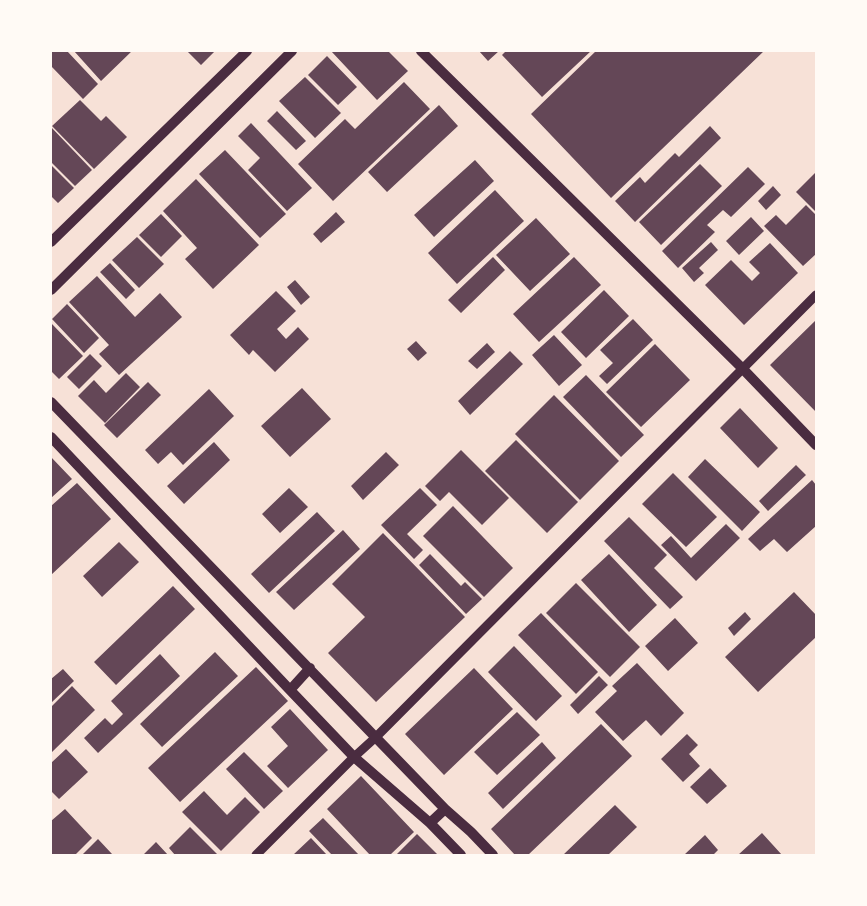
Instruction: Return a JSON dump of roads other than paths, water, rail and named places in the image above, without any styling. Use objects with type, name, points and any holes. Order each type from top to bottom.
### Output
[{"type":"main road","points":[[51,242],[247,51]]},
{"type":"main road","points":[[51,290],[292,51]]},
{"type":"main road","points":[[422,51],[742,368],[816,445]]},
{"type":"main road","points":[[51,402],[445,809],[493,855]]},
{"type":"main road","points":[[51,437],[354,756],[430,823],[461,855]]},
{"type":"main road","points":[[290,690],[310,668]]},
{"type":"main road","points":[[430,823],[445,809]]},
{"type":"street","points":[[256,855],[816,295]]}]
